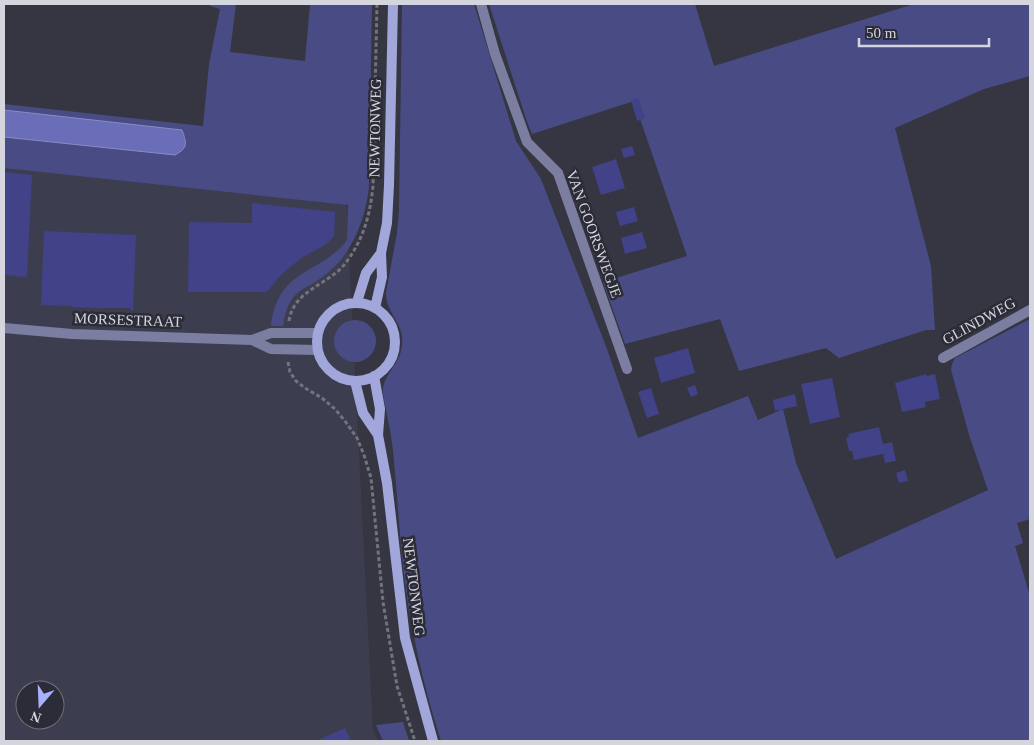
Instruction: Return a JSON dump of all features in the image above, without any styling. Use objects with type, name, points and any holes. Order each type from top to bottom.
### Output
[{"type":"main road","name":"NEWTONWEG","points":[[375,308],[382,277],[381,253],[387,223],[393,4]]},
{"type":"main road","name":"NEWTONWEG","points":[[357,302],[366,273],[381,253]]},
{"type":"main road","points":[[357,302],[375,308],[386,317],[393,329],[395,342],[392,356],[385,368],[365,380],[355,381],[342,378],[330,372],[322,362],[317,350],[316,341],[321,323],[328,314],[346,304],[357,302]]},
{"type":"main road","name":"NEWTONWEG","points":[[374,376],[380,409],[378,435],[387,484],[405,638],[433,741]]},
{"type":"main road","name":"NEWTONWEG","points":[[355,381],[363,413],[378,435]]},
{"type":"street","name":"VAN GOORSWEGJE","points":[[481,4],[494,54],[527,142],[558,173],[627,369]]},
{"type":"street","name":"GLINDWEG","points":[[943,358],[1030,310]]},
{"type":"street","name":"MORSESTRAAT","points":[[4,328],[72,334],[252,340],[271,334],[318,333]]},
{"type":"street","name":"MORSESTRAAT","points":[[252,340],[271,349],[317,350]]},
{"type":"shaded area","points":[[211,4],[236,4],[230,52],[305,61],[310,4],[372,4],[369,187],[362,221],[352,243],[339,262],[322,277],[294,296],[286,313],[283,326],[271,326],[275,307],[280,296],[294,280],[328,258],[345,242],[347,239],[348,205],[4,168],[4,137],[175,155],[186,139],[182,130],[4,110],[4,104],[203,126],[209,64],[220,9],[210,6]]},
{"type":"shaded area","points":[[402,4],[474,4],[516,141],[541,179],[607,349],[638,438],[748,396],[758,420],[783,409],[796,463],[836,559],[988,490],[970,438],[951,370],[952,364],[955,358],[1030,319],[1030,519],[1017,523],[1023,543],[1015,546],[1030,596],[1030,741],[441,741],[422,673],[408,603],[393,451],[383,394],[385,382],[401,353],[402,346],[402,334],[388,305],[386,293],[397,233],[399,210]]},
{"type":"shaded area","points":[[489,4],[695,4],[714,66],[914,4],[1030,4],[1030,76],[984,89],[895,128],[931,266],[935,330],[926,330],[839,358],[826,348],[739,371],[720,319],[625,344],[603,282],[687,256],[634,101],[532,134]]},
{"type":"shaded area","points":[[4,110],[182,130],[185,145],[175,155],[4,137]]},
{"type":"shaded area","points":[[4,164],[346,198],[373,730],[378,741],[4,741]]},
{"type":"shaded area","points":[[351,320],[359,320],[370,326],[376,341],[370,356],[359,362],[351,362],[340,356],[334,345],[334,337],[340,326]]},
{"type":"shaded area","points":[[403,722],[409,741],[383,741],[376,725]]},
{"type":"building","points":[[638,97],[645,118],[637,121],[631,100]]},
{"type":"building","points":[[632,146],[635,155],[624,158],[621,149]]},
{"type":"building","points":[[616,159],[625,188],[601,195],[592,167]]},
{"type":"building","points":[[4,172],[32,175],[27,277],[4,275]]},
{"type":"building","points":[[252,203],[335,212],[334,236],[325,245],[303,257],[290,267],[267,292],[188,292],[189,222],[252,223]]},
{"type":"building","points":[[634,207],[638,221],[620,226],[616,212]]},
{"type":"building","points":[[44,231],[136,235],[133,310],[130,308],[41,305]]},
{"type":"building","points":[[642,232],[647,248],[625,254],[621,238]]},
{"type":"building","points":[[688,348],[695,373],[661,383],[654,358]]},
{"type":"building","points":[[926,374],[927,376],[935,374],[940,399],[925,402],[926,407],[902,412],[895,383]]},
{"type":"building","points":[[832,378],[840,417],[810,424],[801,384]]},
{"type":"building","points":[[695,385],[698,394],[691,397],[687,388]]},
{"type":"building","points":[[651,388],[659,414],[647,418],[638,392]]},
{"type":"building","points":[[795,394],[797,406],[775,411],[773,400]]},
{"type":"building","points":[[879,427],[883,444],[892,442],[896,461],[885,463],[883,454],[854,460],[852,451],[849,451],[846,438],[849,437],[848,434]]},
{"type":"building","points":[[905,470],[908,481],[899,483],[896,473]]},
{"type":"building","points":[[345,728],[351,741],[316,741]]}]
